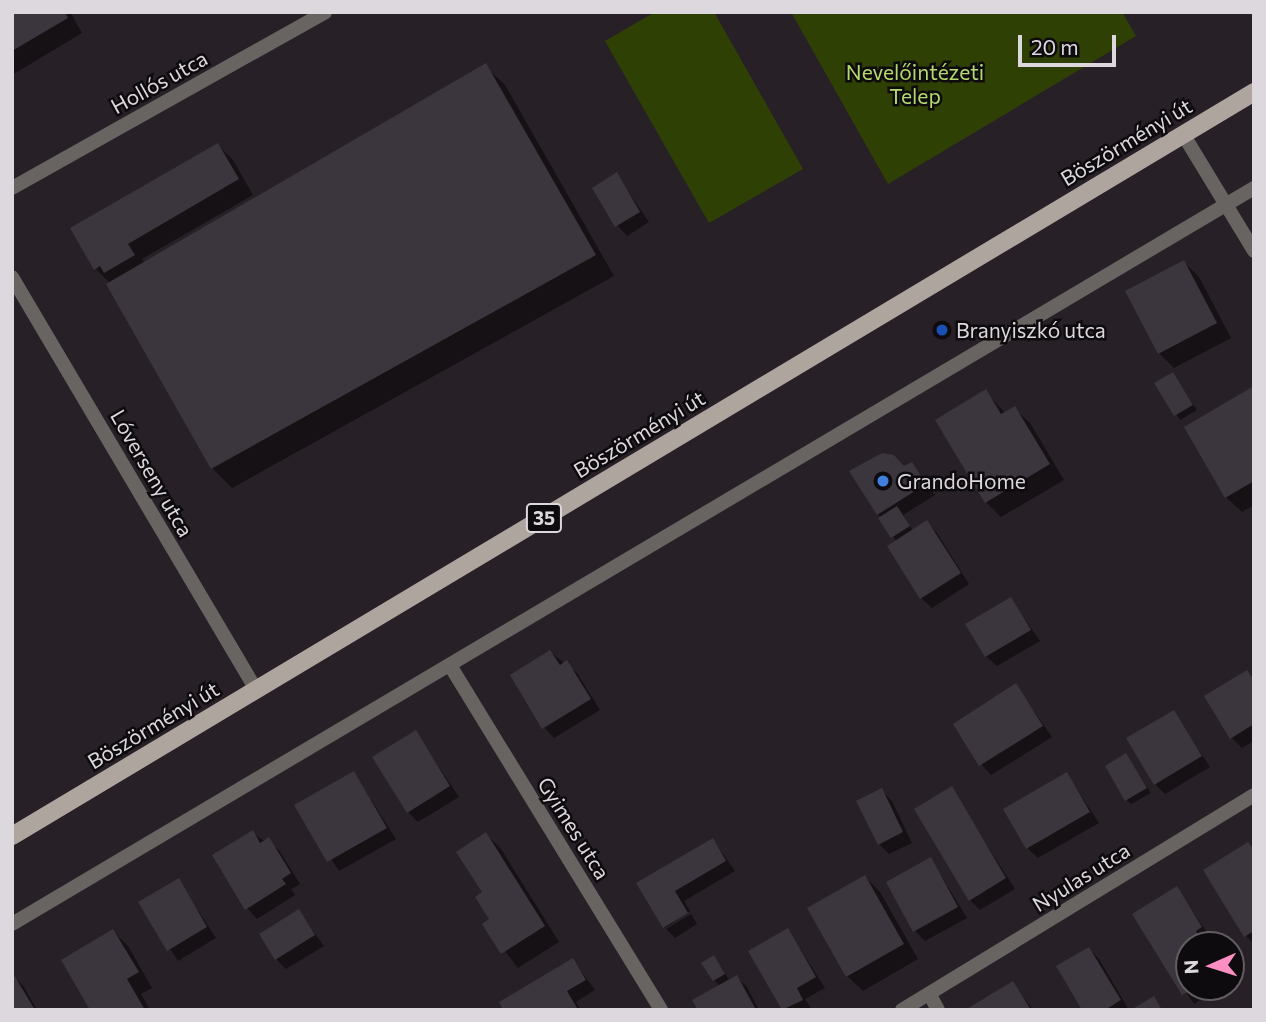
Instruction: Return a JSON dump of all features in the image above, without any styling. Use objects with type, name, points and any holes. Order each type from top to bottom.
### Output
[{"type":"main road","name":"Böszörményi út","points":[[12,836],[1254,92]]},
{"type":"street","name":"Hollós utca","points":[[12,188],[326,12]]},
{"type":"street","points":[[1182,134],[1254,251]]},
{"type":"street","points":[[12,924],[451,667],[1254,188]]},
{"type":"street","name":"Lóverseny utca","points":[[12,277],[256,689]]},
{"type":"street","name":"Gyimes utca","points":[[451,667],[662,1010]]},
{"type":"street","name":"Nyulas utca","points":[[902,1010],[1254,795]]},
{"type":"street","points":[[930,995],[938,1010]]},
{"type":"green space","points":[[655,12],[714,12],[803,169],[709,223],[605,41]]},
{"type":"green space","name":"Nevelőintézeti Telep","points":[[791,12],[1122,12],[1136,36],[888,184]]},
{"type":"building","points":[[12,12],[65,12],[68,18],[12,51]]},
{"type":"building","points":[[486,63],[596,255],[211,469],[106,284]]},
{"type":"building","points":[[218,143],[239,179],[128,244],[135,255],[104,273],[100,266],[94,270],[70,228]]},
{"type":"building","points":[[617,172],[640,212],[615,227],[592,188]]},
{"type":"building","points":[[1184,260],[1217,323],[1158,354],[1125,291]]},
{"type":"building","points":[[1173,372],[1193,405],[1174,416],[1154,383]]},
{"type":"building","points":[[1254,386],[1254,481],[1225,498],[1184,427]]},
{"type":"building","points":[[986,389],[1001,414],[1015,406],[1050,464],[985,503],[935,420]]},
{"type":"building","points":[[882,453],[894,455],[904,466],[912,462],[926,484],[877,515],[849,471]]},
{"type":"building","points":[[897,506],[910,526],[891,538],[878,518]]},
{"type":"building","points":[[927,520],[961,573],[920,599],[887,546]]},
{"type":"building","points":[[1011,597],[1031,630],[985,657],[965,624]]},
{"type":"building","points":[[550,650],[560,665],[567,660],[591,699],[542,729],[510,675]]},
{"type":"building","points":[[1247,670],[1254,680],[1254,724],[1230,739],[1204,696]]},
{"type":"building","points":[[1016,683],[1043,726],[979,766],[953,724]]},
{"type":"building","points":[[1174,710],[1202,756],[1154,785],[1126,738]]},
{"type":"building","points":[[416,730],[450,786],[407,813],[372,757]]},
{"type":"building","points":[[1126,753],[1147,788],[1125,801],[1105,766]]},
{"type":"building","points":[[354,771],[387,828],[327,862],[294,805]]},
{"type":"building","points":[[1067,772],[1090,812],[1026,849],[1003,809]]},
{"type":"building","points":[[952,786],[1006,878],[969,901],[914,809]]},
{"type":"building","points":[[882,788],[903,832],[878,845],[856,801]]},
{"type":"building","points":[[253,830],[260,843],[269,837],[291,873],[282,879],[286,884],[245,910],[212,855]]},
{"type":"building","points":[[486,832],[545,926],[501,954],[482,924],[489,919],[475,897],[482,892],[456,852]]},
{"type":"building","points":[[713,838],[726,861],[675,891],[688,913],[663,928],[636,883]]},
{"type":"building","points":[[1248,842],[1254,850],[1254,931],[1245,936],[1245,931],[1240,931],[1203,870]]},
{"type":"building","points":[[931,857],[958,907],[913,932],[886,882]]},
{"type":"building","points":[[865,875],[904,944],[846,977],[807,908]]},
{"type":"building","points":[[179,878],[207,927],[167,951],[138,902]]},
{"type":"building","points":[[1177,886],[1202,927],[1196,931],[1175,931],[1175,984],[1132,914]]},
{"type":"building","points":[[299,909],[315,935],[275,960],[259,934]]},
{"type":"building","points":[[788,928],[816,977],[797,988],[803,1000],[782,1010],[748,951]]},
{"type":"building","points":[[113,929],[139,972],[127,979],[145,1010],[90,1010],[61,960]]},
{"type":"building","points":[[1089,947],[1121,1000],[1105,1010],[1082,1010],[1056,966]]},
{"type":"building","points":[[714,955],[725,974],[713,981],[701,963]]},
{"type":"building","points":[[573,958],[586,980],[567,991],[577,1008],[503,1010],[499,1002]]},
{"type":"building","points":[[14,975],[35,1010],[12,1010]]},
{"type":"building","points":[[737,975],[756,1010],[698,1010],[692,1000]]},
{"type":"building","points":[[1013,981],[1031,1010],[965,1010]]},
{"type":"building","points":[[1154,996],[1162,1010],[1131,1010]]},
{"type":"place","name":"Branyiszkó utca","points":[[942,330]]},
{"type":"place","name":"GrandoHome","points":[[883,481]]}]
